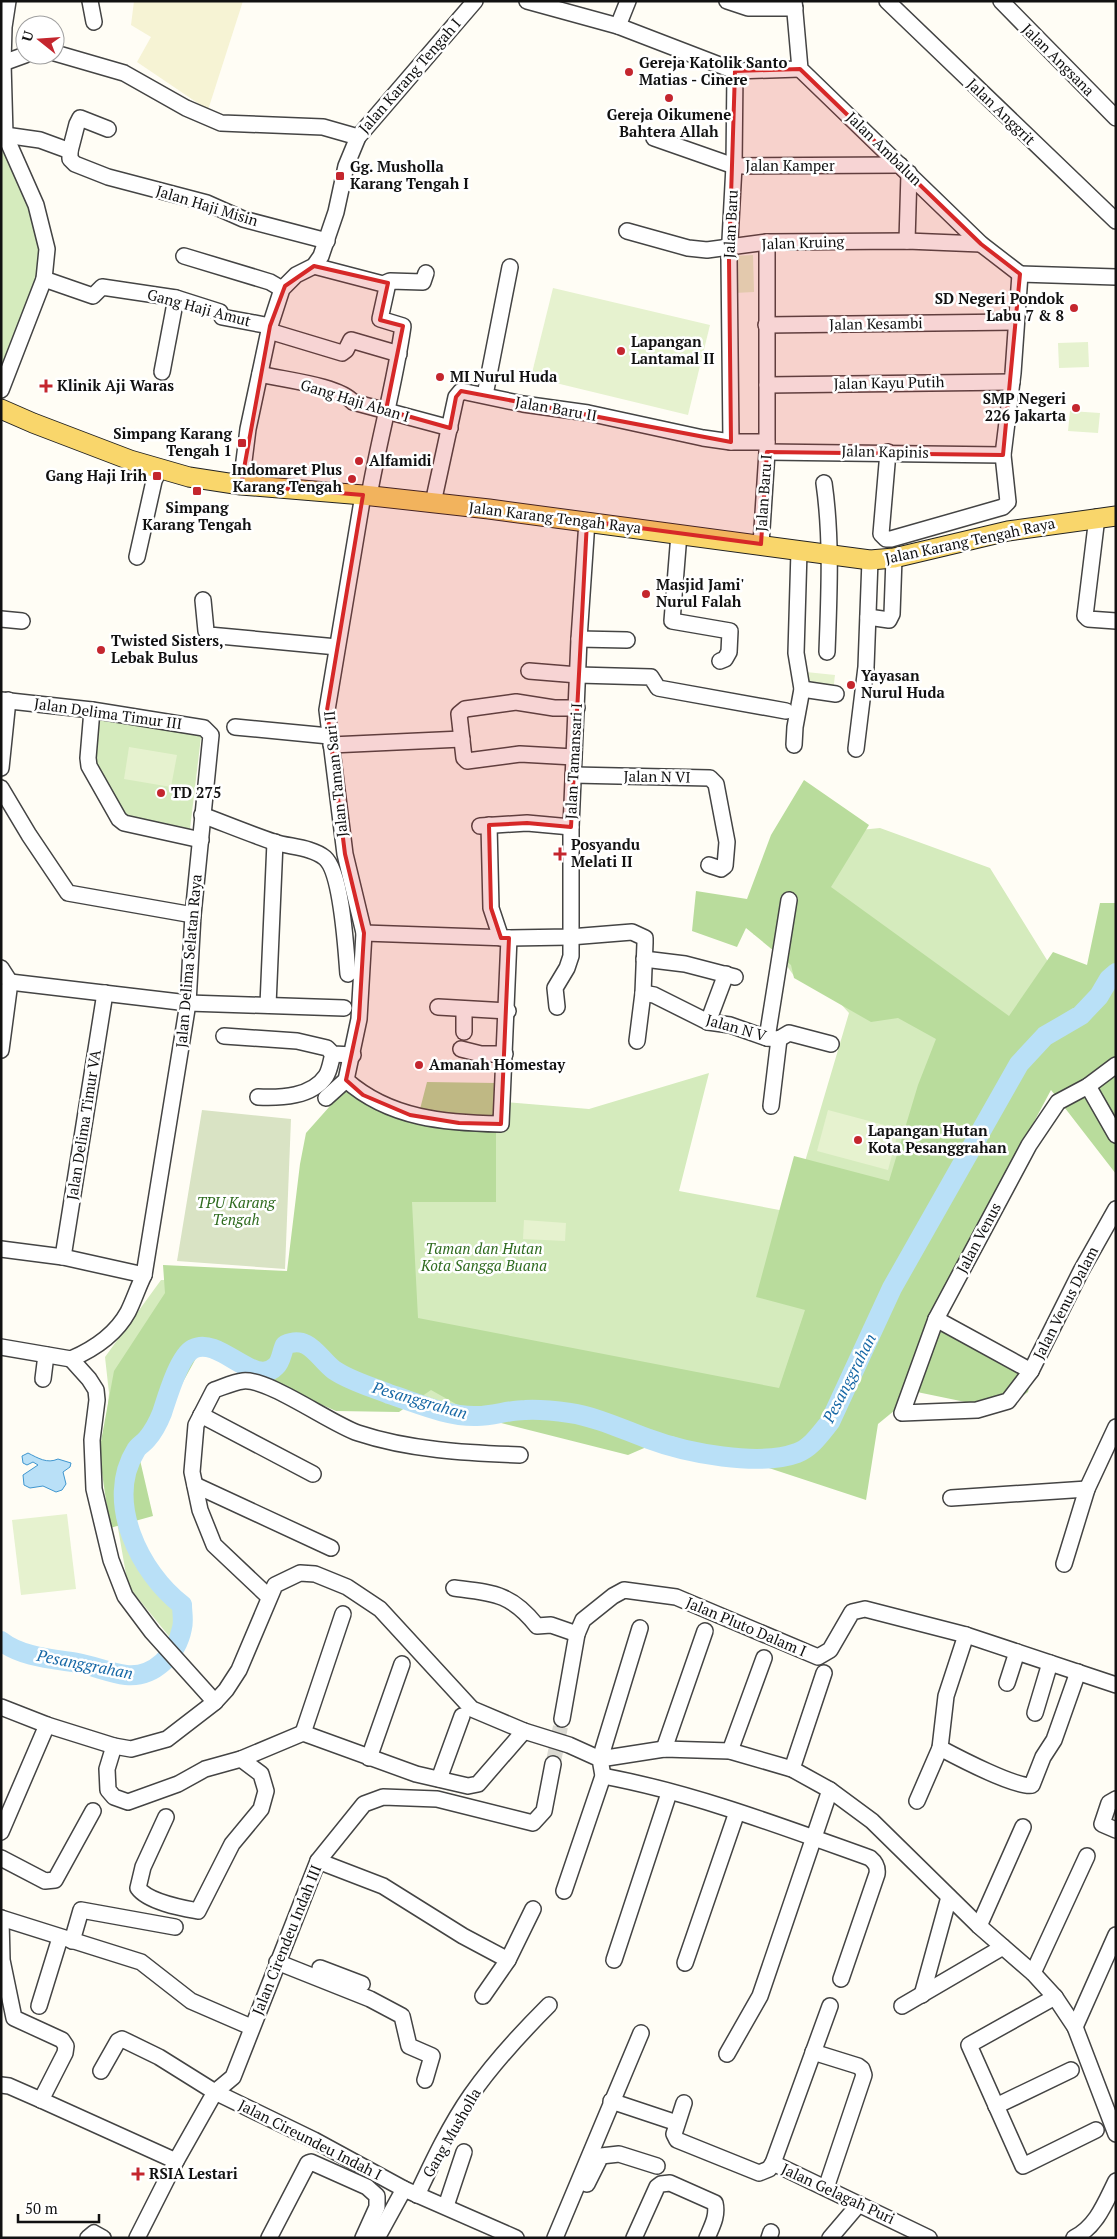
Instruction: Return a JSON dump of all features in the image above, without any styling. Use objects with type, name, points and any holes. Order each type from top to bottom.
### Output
[{"type":"main road","name":"Jalan Karang Tengah Raya","points":[[1,409],[32,423],[159,469],[189,477],[241,485],[366,495],[587,521],[870,560],[894,558],[1008,531],[1106,516]]},
{"type":"street","points":[[1,390],[44,278],[47,249],[36,205],[5,135],[3,63],[4,27],[8,1]]},
{"type":"street","points":[[90,1],[94,22]]},
{"type":"street","name":"Jalan Karang Tengah I","points":[[314,266],[327,241],[346,166],[358,137],[475,1]]},
{"type":"street","points":[[527,1],[618,26],[735,71],[800,69],[794,5],[748,8],[727,1]]},
{"type":"street","points":[[618,26],[628,1]]},
{"type":"street","name":"Jalan Anggrit","points":[[887,1],[1116,221]]},
{"type":"street","name":"Jalan Angsana","points":[[1001,1],[1116,118]]},
{"type":"street","points":[[65,56],[124,73],[186,108],[221,123],[323,127],[358,137]]},
{"type":"street","points":[[3,63],[15,59]]},
{"type":"street","name":"Jalan Ambalun","points":[[800,69],[981,244],[1020,274]]},
{"type":"street","name":"Jalan Baru","points":[[731,442],[730,248],[734,166],[735,71]]},
{"type":"street","points":[[5,135],[40,140],[70,151],[76,124],[80,118],[108,129]]},
{"type":"street","name":"Jalan Kamper","points":[[654,138],[734,166],[904,169]]},
{"type":"street","name":"Jalan Haji Misin","points":[[70,151],[70,158],[75,164],[108,177],[207,204],[243,220],[327,241]]},
{"type":"street","points":[[904,169],[908,241]]},
{"type":"street","name":"Jalan Kruing","points":[[627,231],[688,248],[707,250],[767,242],[908,241],[981,244]]},
{"type":"street","name":"Jalan Baru I","points":[[761,544],[767,447],[767,242]]},
{"type":"street","points":[[184,256],[270,282],[282,289]]},
{"type":"street","points":[[241,485],[248,429],[270,329],[282,289],[296,275],[314,266],[382,284],[390,281],[423,282],[426,273]]},
{"type":"street","points":[[485,395],[510,267]]},
{"type":"street","points":[[888,452],[881,534],[886,539],[1005,505],[1008,499],[1003,455],[1012,382],[1020,274],[1116,276]]},
{"type":"street","name":"Gang Haji Amut","points":[[44,278],[93,296],[102,287],[176,298],[220,312],[222,317],[270,329]]},
{"type":"street","name":"Jalan Taman Sari II","points":[[346,1080],[360,1019],[364,933],[345,854],[327,710],[366,495],[399,354],[403,326],[380,319],[388,283]]},
{"type":"street","points":[[162,372],[176,298]]},
{"type":"street","name":"Jalan Kesambi","points":[[766,325],[1016,322]]},
{"type":"street","points":[[270,329],[342,352],[346,350],[351,340],[399,354]]},
{"type":"street","name":"Gang Haji Aban I","points":[[260,374],[307,384],[347,396],[353,402],[450,428]]},
{"type":"street","name":"Jalan Kayu Putih","points":[[766,385],[1012,382]]},
{"type":"street","name":"Jalan Baru II","points":[[433,503],[458,392],[485,395],[731,442],[767,447]]},
{"type":"street","name":"Jalan Kapinis","points":[[767,447],[1003,455]]},
{"type":"street","points":[[137,557],[154,481],[159,469]]},
{"type":"street","points":[[824,483],[830,555],[827,652]]},
{"type":"street","points":[[1106,516],[1085,616],[1088,619],[1116,621]]},
{"type":"street","name":"Jalan Tamansari I","points":[[557,1007],[555,988],[568,968],[571,956],[571,827],[579,639],[587,521]]},
{"type":"street","points":[[679,534],[672,621],[730,630],[729,652],[725,659],[720,661]]},
{"type":"street","points":[[794,745],[795,727],[802,689],[796,653],[799,550]]},
{"type":"street","points":[[868,617],[889,620],[892,614],[894,558]]},
{"type":"street","points":[[856,749],[866,667],[870,560]]},
{"type":"street","points":[[203,600],[206,631],[209,635],[337,647]]},
{"type":"street","points":[[1,619],[22,621]]},
{"type":"street","points":[[579,639],[627,640]]},
{"type":"street","points":[[529,671],[578,675],[651,677],[658,688],[786,711]]},
{"type":"street","points":[[802,689],[836,694]]},
{"type":"street","points":[[1,768],[4,700]]},
{"type":"street","name":"Jalan Delima Timur III","points":[[4,700],[92,710],[204,728],[210,735]]},
{"type":"street","points":[[574,757],[520,754],[467,761],[464,758],[459,714],[465,709],[516,702],[554,708],[577,708]]},
{"type":"street","points":[[92,710],[89,766],[119,819],[130,825],[201,840]]},
{"type":"street","points":[[235,727],[330,740],[462,739]]},
{"type":"street","name":"Jalan Delima Selatan Raya","points":[[71,1359],[114,1332],[128,1311],[144,1275],[188,1003],[193,915],[210,735]]},
{"type":"street","name":"Jalan N VI","points":[[574,775],[710,778],[716,784],[727,842],[725,866],[721,869],[709,865]]},
{"type":"street","points":[[1,788],[29,835],[68,892],[193,915]]},
{"type":"street","points":[[202,815],[275,842],[326,858],[332,868],[344,921],[348,974]]},
{"type":"street","points":[[326,1098],[346,1080],[363,1095],[410,1115],[458,1123],[501,1124],[508,1011],[505,938],[491,908],[483,826],[527,823],[571,827]]},
{"type":"street","points":[[268,1004],[275,842]]},
{"type":"street","points":[[771,1106],[773,1039],[789,900]]},
{"type":"street","points":[[364,933],[505,938],[570,937],[632,932],[645,938],[643,993],[637,1041]]},
{"type":"street","points":[[644,958],[685,964],[730,976],[708,1022]]},
{"type":"street","points":[[1,968],[10,982],[1,1050]]},
{"type":"street","points":[[10,982],[188,1003],[268,1004],[344,1008]]},
{"type":"street","name":"Jalan Delima Timur VA","points":[[63,1257],[105,993]]},
{"type":"street","name":"Jalan N V","points":[[643,993],[654,995],[708,1022],[730,1024],[773,1039],[789,1033],[831,1044]]},
{"type":"street","points":[[438,1007],[508,1011]]},
{"type":"street","points":[[464,1009],[464,1032]]},
{"type":"street","points":[[224,1036],[297,1041],[327,1048],[333,1054],[353,1055]]},
{"type":"street","points":[[461,1049],[481,1054],[505,1054]]},
{"type":"street","points":[[258,1097],[280,1098],[312,1089],[326,1076],[333,1054]]},
{"type":"street","name":"Jalan Venus","points":[[902,1413],[936,1319],[1029,1145],[1058,1102],[1088,1086],[1116,1065]]},
{"type":"street","points":[[1088,1086],[1116,1135]]},
{"type":"street","name":"Jalan Venus Dalam","points":[[902,1413],[977,1410],[1008,1401],[1031,1371],[1081,1271],[1116,1209]]},
{"type":"street","points":[[1,1250],[63,1257],[144,1275]]},
{"type":"street","name":"Jalan Venus Dalam","points":[[936,1319],[1031,1371]]},
{"type":"street","points":[[1,1338],[21,1340]]},
{"type":"street","points":[[1,1347],[71,1359],[89,1378],[96,1390],[97,1400],[92,1440],[94,1488],[111,1560],[125,1596],[152,1632],[215,1702]]},
{"type":"street","points":[[43,1379],[46,1355]]},
{"type":"street","points":[[269,1597],[214,1545],[200,1510],[192,1472],[196,1425],[214,1390],[245,1381],[270,1388],[356,1432],[394,1442],[462,1453],[520,1455]]},
{"type":"street","points":[[202,1415],[313,1474]]},
{"type":"street","points":[[1064,1564],[1088,1489],[1116,1427]]},
{"type":"street","points":[[195,1485],[331,1548]]},
{"type":"street","points":[[951,1498],[1088,1489]]},
{"type":"street","points":[[1,1707],[47,1725],[114,1746],[131,1749],[167,1739],[215,1702],[226,1690],[239,1670],[275,1585],[300,1572],[315,1574],[347,1587],[380,1609],[472,1709],[524,1732],[569,1745],[600,1759],[664,1749],[730,1751],[792,1768],[828,1795],[872,1821],[979,1926],[1033,1973],[1055,1997],[1075,2027],[1116,2134]]},
{"type":"street","points":[[454,1588],[496,1593],[524,1610],[537,1626],[551,1625],[577,1634]]},
{"type":"street","name":"Jalan Pluto Dalam I","points":[[562,1719],[577,1634],[583,1620],[613,1596],[624,1590],[676,1597],[818,1657],[830,1650],[852,1612],[864,1609],[966,1635],[1116,1685]]},
{"type":"street","points":[[303,1733],[343,1614]]},
{"type":"street","points":[[564,1891],[603,1776],[600,1759],[640,1628]]},
{"type":"street","points":[[664,1749],[705,1630]]},
{"type":"street","points":[[917,1801],[940,1748],[946,1696],[966,1635]]},
{"type":"street","points":[[1007,1683],[1017,1652]]},
{"type":"street","points":[[730,1751],[764,1658]]},
{"type":"street","points":[[1035,1713],[1050,1663]]},
{"type":"street","points":[[369,1758],[402,1664]]},
{"type":"street","points":[[940,1748],[1002,1778],[1027,1786],[1032,1785],[1043,1757],[1054,1740],[1078,1672]]},
{"type":"street","points":[[792,1768],[824,1673]]},
{"type":"street","points":[[439,1779],[462,1716]]},
{"type":"street","points":[[1,1832],[47,1725]]},
{"type":"street","points":[[114,1746],[107,1769],[108,1790],[114,1798],[128,1802],[178,1784],[205,1769],[240,1759],[303,1733],[416,1774],[468,1786],[478,1784],[524,1732]]},
{"type":"street","points":[[166,1817],[143,1867],[138,1888],[142,1893],[171,1905],[198,1911],[232,1844],[261,1809],[266,1791],[261,1774],[240,1759]]},
{"type":"street","name":"Jalan Cirendeu Indah III","points":[[137,2238],[176,2161],[216,2092],[233,2077],[251,2027],[318,1861],[364,1804],[383,1796],[438,1799],[533,1823],[544,1811],[553,1764]]},
{"type":"street","points":[[603,1776],[648,1786],[815,1834],[870,1858],[878,1868],[840,1979]]},
{"type":"street","points":[[614,1960],[669,1793]]},
{"type":"street","points":[[727,2054],[760,1996],[828,1795]]},
{"type":"street","points":[[1116,1799],[1109,1803],[1102,1824],[1116,1830]]},
{"type":"street","points":[[1,1858],[45,1881],[56,1880],[93,1811]]},
{"type":"street","points":[[685,1963],[737,1812]]},
{"type":"street","points":[[979,1926],[1023,1827]]},
{"type":"street","points":[[1033,1973],[1087,1856]]},
{"type":"street","points":[[318,1861],[383,1886],[463,1936],[508,1960]]},
{"type":"street","points":[[922,1995],[949,1897]]},
{"type":"street","points":[[483,1996],[508,1960],[533,1909]]},
{"type":"street","points":[[39,2006],[66,1939],[82,1910],[175,1927]]},
{"type":"street","points":[[41,2100],[65,2053],[66,2046],[62,2040],[14,2018],[2,1960],[1,1918],[141,1962],[191,2001],[251,2027]]},
{"type":"street","points":[[1075,2027],[1116,1935]]},
{"type":"street","points":[[902,2006],[1003,1948]]},
{"type":"street","points":[[279,1957],[362,1984]]},
{"type":"street","points":[[279,1957],[402,2016],[409,2046],[432,2056],[425,2080]]},
{"type":"street","points":[[1055,1997],[969,2045],[1023,2166],[1096,2130]]},
{"type":"street","name":"Gang Musholla","points":[[410,2192],[427,2173],[471,2095],[512,2042],[548,2005]]},
{"type":"street","points":[[684,2104],[674,2134],[677,2140],[760,2173],[769,2169],[773,2163],[830,2006]]},
{"type":"street","points":[[555,2238],[641,2033]]},
{"type":"street","name":"Jalan Cireundeu Indah I","points":[[101,2071],[118,2040],[122,2039],[159,2058],[216,2092],[314,2140],[410,2192],[516,2238]]},
{"type":"street","points":[[814,2052],[858,2066],[862,2069],[864,2075],[826,2188]]},
{"type":"street","points":[[996,2106],[1071,2070]]},
{"type":"street","points":[[1,2085],[9,2086],[176,2161]]},
{"type":"street","points":[[611,2101],[677,2123]]},
{"type":"street","points":[[446,2206],[464,2152]]},
{"type":"street","points":[[563,2238],[594,2168],[602,2156],[619,2154],[657,2166]]},
{"type":"street","points":[[269,2238],[308,2163],[311,2162],[367,2187],[377,2196],[377,2207],[363,2238]]},
{"type":"street","name":"Jalan Gelagah Puri","points":[[773,2163],[929,2238]]},
{"type":"street","points":[[1083,2236],[1098,2218],[1116,2181]]},
{"type":"street","points":[[634,2238],[657,2187],[665,2183],[670,2183],[715,2203],[717,2211],[707,2238]]},
{"type":"street","points":[[377,2238],[410,2192]]},
{"type":"street","points":[[830,2238],[859,2204]]},
{"type":"street","points":[[88,2238],[94,2233],[103,2238]]},
{"type":"highlighted area","points":[[800,69],[981,244],[1020,274],[1003,455],[767,452],[761,544],[587,521],[571,827],[527,823],[489,825],[491,908],[501,938],[509,938],[501,1124],[459,1123],[410,1115],[363,1095],[346,1080],[359,1019],[364,933],[345,854],[327,710],[363,495],[241,485],[270,326],[285,286],[314,266],[388,283],[380,320],[403,326],[386,410],[450,428],[456,397],[461,391],[731,442],[729,259],[735,71]]},
{"type":"shaded area","points":[[134,1],[243,1],[208,110],[137,62],[151,37],[131,25]]},
{"type":"green space","points":[[1,140],[19,179],[34,220],[38,234],[40,261],[38,276],[27,311],[1,375]]},
{"type":"green space","points":[[753,255],[754,292],[734,293],[733,256]]},
{"type":"green space","name":"Lapangan Lantamal II","points":[[553,288],[710,325],[688,415],[531,377]]},
{"type":"green space","points":[[1088,342],[1089,367],[1059,368],[1058,343]]},
{"type":"green space","points":[[1070,411],[1100,413],[1098,433],[1068,431]]},
{"type":"green space","points":[[806,672],[835,675],[833,692],[804,689]]},
{"type":"green space","points":[[99,718],[194,731],[201,737],[190,829],[122,814],[92,758]]},
{"type":"green space","points":[[129,747],[177,755],[171,787],[124,779]]},
{"type":"green space","points":[[804,780],[869,825],[831,887],[1009,1016],[1053,952],[1087,965],[1100,903],[1116,903],[1116,1174],[1051,1090],[934,1309],[1034,1366],[1028,1392],[1004,1410],[917,1392],[878,1424],[866,1500],[672,1436],[628,1455],[481,1418],[431,1390],[399,1412],[336,1411],[200,1351],[140,1460],[153,1516],[110,1528],[99,1452],[114,1371],[165,1293],[163,1265],[287,1271],[300,1164],[306,1133],[354,1079],[374,1096],[419,1113],[427,1082],[496,1083],[496,1202],[412,1202],[418,1318],[779,1388],[805,1310],[756,1297],[794,1156],[889,1181],[918,1085],[936,1039],[898,1018],[871,1022],[794,978],[791,965],[746,928],[737,947],[692,931],[696,891],[747,899],[771,835]]},
{"type":"green space","name":"Taman dan Hutan Kota Sangga Buana","points":[[880,828],[990,868],[1081,1015],[772,1458],[734,1458],[682,1450],[652,1440],[495,1415],[460,1415],[388,1393],[219,1350],[191,1349],[136,1449],[124,1507],[130,1532],[144,1558],[160,1584],[182,1605],[183,1627],[177,1646],[128,1586],[104,1447],[109,1393],[105,1357],[161,1280],[290,1282],[377,1095],[427,1111],[504,1102],[589,1109],[709,1073],[679,1191],[790,1212],[849,1013],[840,1003],[794,976],[770,942],[753,934],[779,838]]},
{"type":"green space","name":"TPU Karang Tengah","points":[[202,1110],[291,1119],[285,1269],[177,1261]]},
{"type":"green space","name":"Lapangan Hutan Kota Pesanggrahan","points":[[828,1110],[899,1129],[888,1170],[817,1151]]},
{"type":"green space","points":[[524,1220],[566,1223],[565,1241],[523,1239]]},
{"type":"green space","points":[[67,1514],[76,1589],[21,1595],[12,1520]]},
{"type":"water","points":[[28,1453],[46,1461],[58,1459],[71,1463],[70,1467],[63,1472],[66,1484],[62,1490],[56,1492],[43,1486],[30,1488],[24,1485],[23,1475],[38,1465],[33,1462],[27,1465],[23,1463],[22,1456]]},
{"type":"waterway","name":"Pesanggrahan","points":[[1,1641],[18,1651],[28,1654],[78,1663],[126,1675],[146,1673],[155,1668],[163,1662],[175,1647],[183,1625],[182,1605],[153,1574],[141,1555],[131,1535],[125,1513],[124,1491],[127,1470],[136,1450],[156,1427],[178,1368],[193,1349],[203,1347],[214,1349],[247,1367],[258,1371],[267,1371],[278,1364],[285,1345],[293,1342],[301,1343],[312,1349],[334,1370],[361,1384],[444,1412],[466,1416],[531,1410],[570,1413],[600,1421],[664,1444],[723,1456],[763,1459],[781,1457],[802,1451],[815,1440],[830,1422],[892,1288],[1019,1064],[1045,1036],[1081,1015],[1099,996],[1109,979],[1116,973]]},
{"type":"tunnel","points":[[553,1764],[562,1719]]},
{"type":"place","name":"Gereja Katolik Santo Matias - Cinere","points":[[629,72]]},
{"type":"place","name":"Gereja Oikumene Bahtera Allah","points":[[669,98]]},
{"type":"place","name":"Gg. Musholla Karang Tengah I","points":[[340,176]]},
{"type":"place","name":"SD Negeri Pondok Labu 7 & 8","points":[[1074,308]]},
{"type":"place","name":"Lapangan Lantamal II","points":[[621,351]]},
{"type":"place","name":"MI Nurul Huda","points":[[440,377]]},
{"type":"place","name":"Klinik Aji Waras","points":[[46,386]]},
{"type":"place","name":"SMP Negeri 226 Jakarta","points":[[1076,408]]},
{"type":"place","name":"Simpang Karang Tengah 1","points":[[242,443]]},
{"type":"place","name":"Alfamidi","points":[[359,461]]},
{"type":"place","name":"Gang Haji Irih","points":[[157,476]]},
{"type":"place","name":"Indomaret Plus Karang Tengah","points":[[352,479]]},
{"type":"place","name":"Simpang Karang Tengah","points":[[197,491]]},
{"type":"place","name":"Masjid Jami' Nurul Falah","points":[[646,594]]},
{"type":"place","name":"Twisted Sisters, Lebak Bulus","points":[[101,650]]},
{"type":"place","name":"Yayasan Nurul Huda","points":[[851,685]]},
{"type":"place","name":"TD 275","points":[[161,793]]},
{"type":"place","name":"Posyandu Melati II","points":[[560,854]]},
{"type":"place","name":"Amanah Homestay","points":[[419,1065]]},
{"type":"place","name":"Lapangan Hutan Kota Pesanggrahan","points":[[858,1140]]},
{"type":"place","name":"RSIA Lestari","points":[[138,2174]]}]
